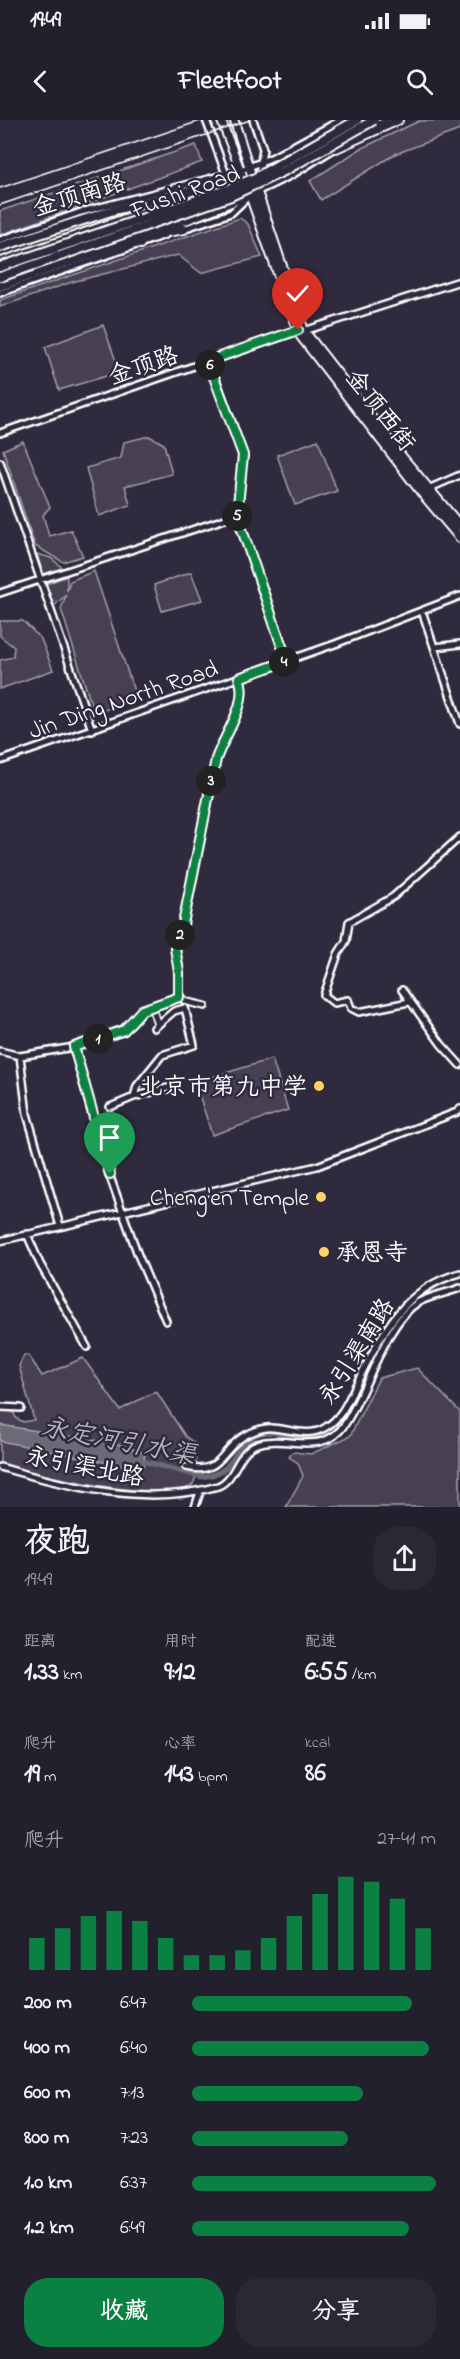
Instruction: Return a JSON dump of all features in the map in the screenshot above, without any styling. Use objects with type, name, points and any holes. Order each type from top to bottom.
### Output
[{"type":"highway","name":"Fushi Road","points":[[0,267],[229,189],[255,178],[357,120]]},
{"type":"highway","name":"Fushi Road","points":[[0,278],[231,196],[284,171],[374,120]]},
{"type":"highway","points":[[336,148],[398,120]]},
{"type":"highway","points":[[0,247],[114,210],[210,186]]},
{"type":"highway","name":"金顶西街","points":[[254,194],[301,331],[339,388],[460,538]]},
{"type":"highway","points":[[0,286],[182,226]]},
{"type":"highway","points":[[127,243],[140,244]]},
{"type":"highway","name":"金顶西街","points":[[301,331],[460,526]]},
{"type":"main road","points":[[221,120],[239,171],[254,194]]},
{"type":"main road","points":[[234,120],[250,167],[254,194]]},
{"type":"main road","points":[[0,262],[189,196],[239,171]]},
{"type":"main road","points":[[134,233],[182,226],[254,194]]},
{"type":"main road","points":[[0,278],[242,195],[254,194]]},
{"type":"street","points":[[206,120],[227,175]]},
{"type":"street","points":[[253,120],[263,149],[254,194]]},
{"type":"street","points":[[239,171],[261,163],[341,120]]},
{"type":"street","points":[[254,194],[386,120]]},
{"type":"street","name":"金顶南路","points":[[0,240],[81,212],[227,175]]},
{"type":"street","points":[[0,292],[140,244],[182,226]]},
{"type":"street","name":"金顶路","points":[[0,433],[208,361],[460,281]]},
{"type":"street","points":[[208,361],[243,455],[237,515],[287,661]]},
{"type":"street","points":[[0,462],[92,730]]},
{"type":"street","points":[[428,489],[460,475]]},
{"type":"street","points":[[0,593],[237,515]]},
{"type":"street","name":"Jin Ding North Road","points":[[0,761],[287,661],[460,596]]},
{"type":"street","points":[[422,611],[460,724]]},
{"type":"street","points":[[435,647],[460,644]]},
{"type":"street","points":[[179,997],[179,972],[175,948],[183,924],[216,759],[240,705],[242,688],[239,678]]},
{"type":"street","points":[[410,1002],[359,1012],[351,1008],[348,1000],[334,1003],[324,995],[338,954],[346,941],[350,922],[393,897],[460,837]]},
{"type":"street","points":[[402,990],[442,1045],[460,1065]]},
{"type":"street","points":[[0,1051],[20,1056],[74,1047],[124,1030],[142,1010],[179,997],[188,1002],[206,1006]]},
{"type":"street","points":[[134,1096],[137,1086],[162,1055],[194,1045],[185,1008],[174,1011],[156,1026],[152,1007]]},
{"type":"street","points":[[74,1047],[122,1211],[166,1320]]},
{"type":"street","points":[[20,1056],[27,1114],[60,1226]]},
{"type":"street","points":[[110,1107],[134,1096],[171,1087]]},
{"type":"street","points":[[0,1241],[317,1166],[460,1109]]},
{"type":"street","points":[[27,1234],[40,1264],[87,1347]]},
{"type":"street","name":"永引渠南路","points":[[186,1467],[196,1470],[215,1466],[236,1441],[261,1429],[270,1427],[300,1432],[325,1428],[340,1417],[372,1354],[397,1312],[422,1290],[447,1276],[460,1273]]},
{"type":"street","name":"永引渠北路","points":[[0,1467],[62,1485],[138,1498],[183,1496],[224,1483],[246,1452],[256,1444],[276,1441],[309,1444],[326,1440],[344,1425],[390,1336],[405,1314],[418,1303],[460,1288]]},
{"type":"street","points":[[0,1407],[21,1408]]},
{"type":"street","points":[[195,1507],[200,1492]]},
{"type":"shaded area","points":[[460,120],[460,130],[395,154],[321,200],[310,181],[360,149],[419,121]]},
{"type":"shaded area","points":[[196,145],[202,162],[0,235],[0,211]]},
{"type":"shaded area","points":[[240,218],[248,224],[262,257],[201,273],[178,255],[72,282],[0,307],[0,300]]},
{"type":"shaded area","points":[[103,325],[120,372],[59,390],[45,347]]},
{"type":"shaded area","points":[[149,436],[164,444],[172,474],[125,486],[130,505],[99,516],[86,468],[121,458],[124,442]]},
{"type":"shaded area","points":[[318,440],[337,491],[295,505],[277,455]]},
{"type":"shaded area","points":[[23,441],[50,507],[43,515],[49,536],[71,530],[83,556],[63,562],[35,546],[3,450]]},
{"type":"shaded area","points":[[37,554],[51,558],[64,569],[43,574]]},
{"type":"shaded area","points":[[94,571],[137,700],[94,713],[61,609],[66,595],[54,606],[46,584],[67,576],[67,591],[70,581]]},
{"type":"shaded area","points":[[191,572],[202,600],[162,611],[154,585]]},
{"type":"shaded area","points":[[0,621],[23,621],[41,639],[53,670],[0,689],[0,660],[13,657],[14,647],[0,636]]},
{"type":"shaded area","points":[[272,1059],[288,1110],[212,1135],[195,1082]]},
{"type":"shaded area","points":[[24,1355],[29,1356],[42,1376],[83,1358],[120,1410],[156,1391],[185,1436],[194,1443],[196,1469],[193,1484],[181,1490],[160,1492],[132,1490],[69,1480],[0,1464],[0,1409],[13,1411],[16,1418],[23,1422],[34,1420],[19,1366]]},
{"type":"shaded area","points":[[417,1368],[460,1412],[460,1507],[286,1507],[303,1476],[298,1463],[289,1457],[293,1452],[311,1454],[350,1436],[379,1378]]},
{"type":"shaded area","points":[[0,1425],[118,1444],[145,1453],[143,1467],[118,1465],[0,1441]]},
{"type":"waterway","name":"永定河引水渠","points":[[405,1308],[431,1289],[460,1276]]},
{"type":"waterway","name":"永定河引水渠","points":[[383,1343],[392,1325]]},
{"type":"waterway","name":"永定河引水渠","points":[[139,1460],[202,1477],[222,1471],[246,1441],[258,1434],[269,1432],[313,1436],[324,1433],[334,1427],[349,1410],[370,1368]]},
{"type":"railway","points":[[0,188],[203,120]]},
{"type":"railway","points":[[0,205],[250,120]]},
{"type":"place","name":"北京市第九中学","points":[[319,1086]]},
{"type":"place","name":"Cheng'en Temple","points":[[321,1197]]},
{"type":"place","name":"承恩寺","points":[[324,1252]]},
{"type":"route","points":[[110,1174],[74,1047],[124,1030],[142,1010],[179,997],[179,972],[175,948],[183,924],[216,759],[240,705],[242,688],[239,678],[287,661],[237,515],[243,455],[208,361],[298,330]]}]
